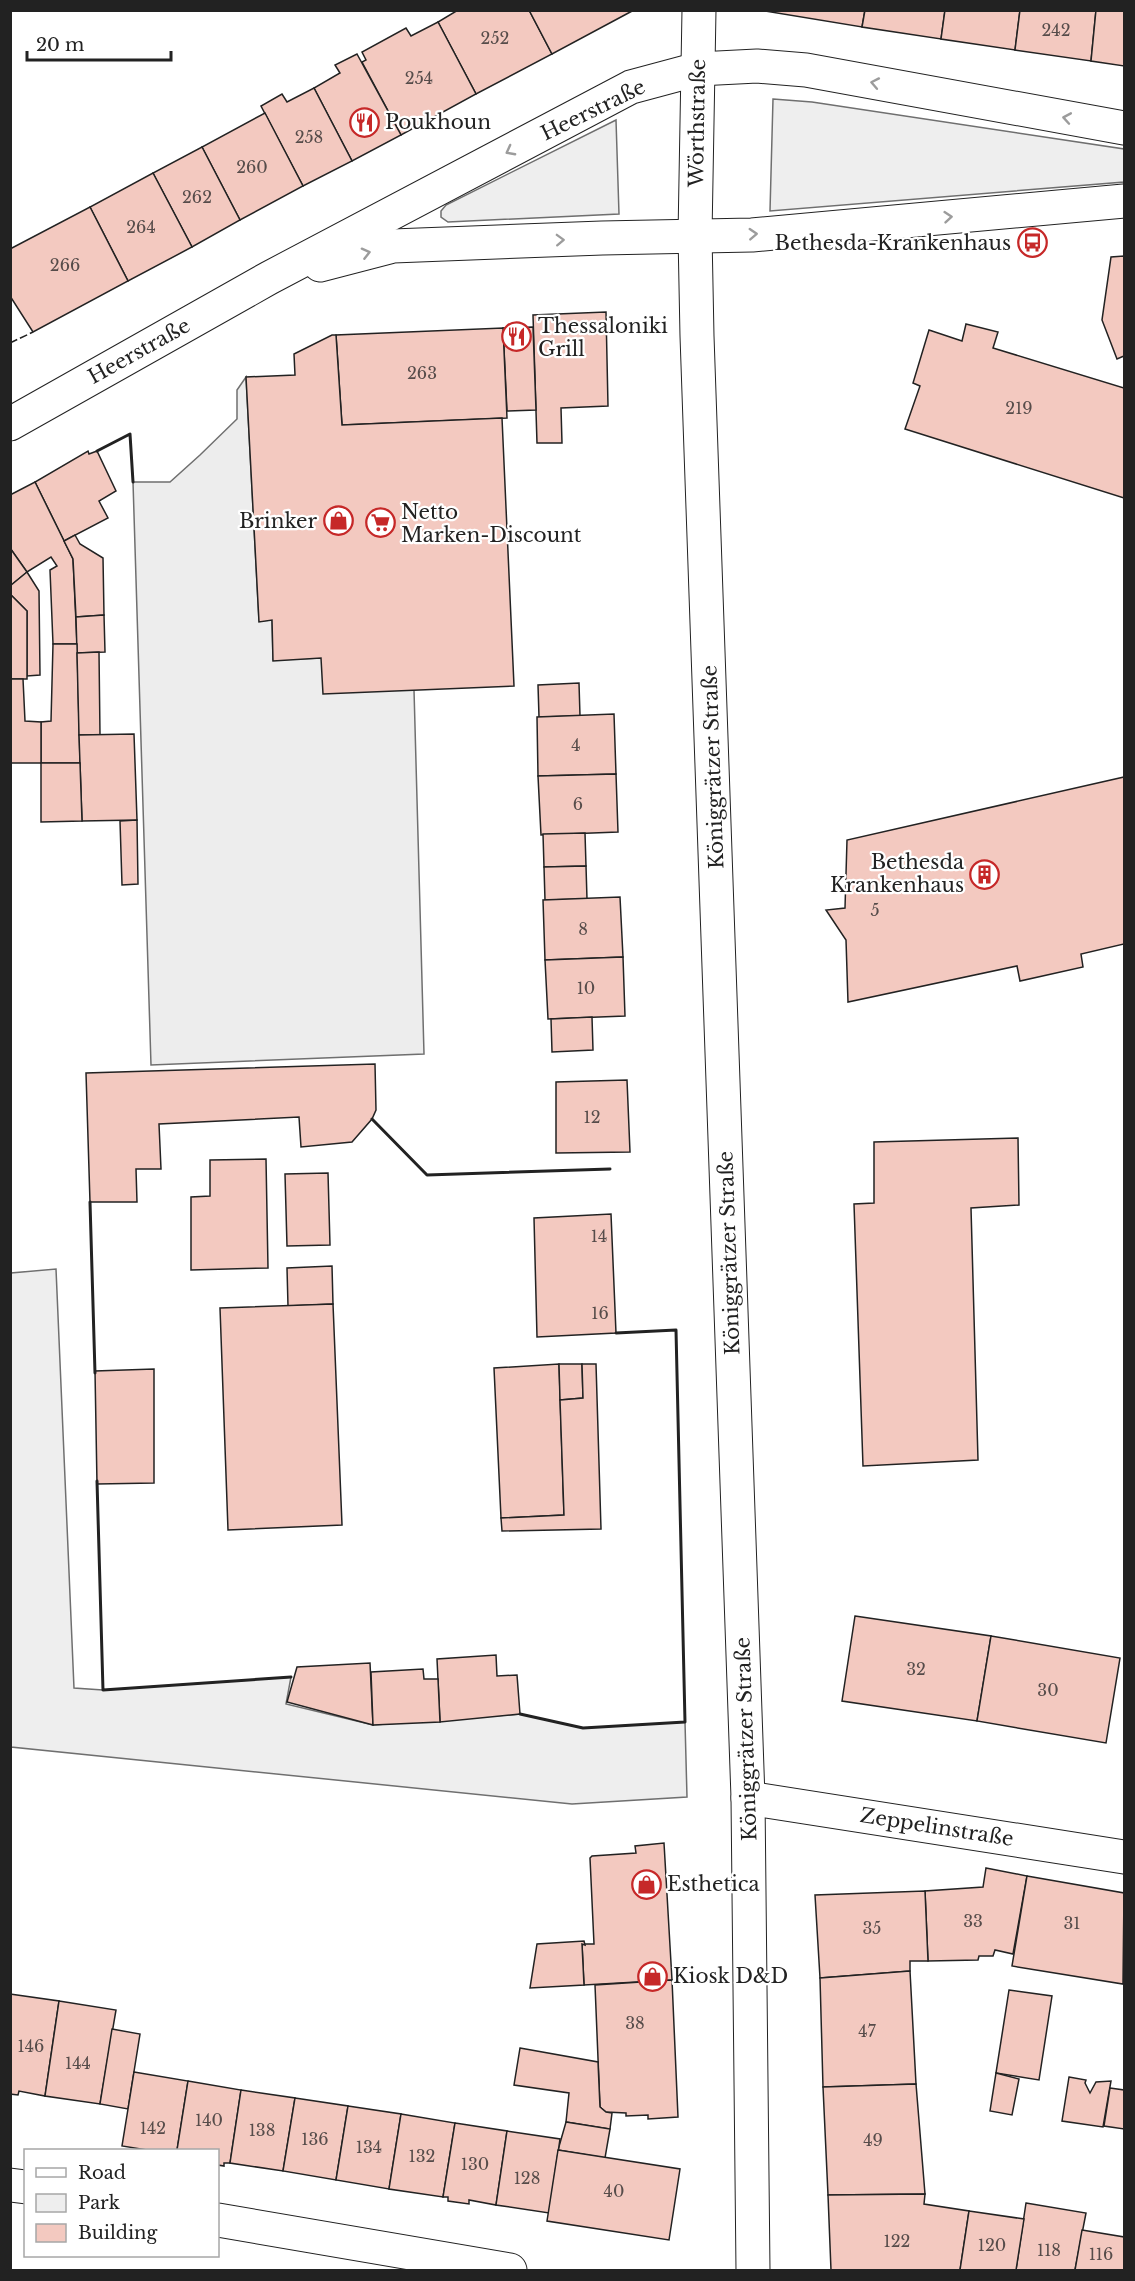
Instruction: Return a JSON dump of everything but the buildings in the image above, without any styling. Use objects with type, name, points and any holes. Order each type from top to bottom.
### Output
[{"type":"street","name":"Wörthstraße","points":[[695,235],[699,10]]},
{"type":"street","name":"Heerstraße","points":[[10,424],[269,278],[632,87],[698,69],[757,66],[806,70],[1125,128]]},
{"type":"street","name":"Heerstraße","points":[[269,278],[393,246],[752,235],[1125,201]]},
{"type":"street","name":"Königgrätzer Straße","points":[[695,235],[748,1798],[753,2271]]},
{"type":"street","name":"Zeppelinstraße","points":[[748,1798],[1125,1857]]},
{"type":"street","points":[[219,2220],[510,2271]]},
{"type":"green space","points":[[773,99],[812,102],[1124,149],[1124,182],[770,211]]},
{"type":"green space","points":[[616,120],[619,214],[448,222],[441,217],[441,211],[446,205]]},
{"type":"green space","points":[[56,1269],[74,1688],[103,1690],[291,1677],[286,1704],[373,1725],[520,1714],[583,1728],[685,1722],[687,1797],[572,1804],[11,1747],[11,1273]]},
{"type":"shaded area","points":[[246,377],[259,621],[272,620],[273,660],[321,658],[414,690],[424,1054],[151,1065],[133,482],[170,482],[200,455],[237,419],[237,390]]},
{"type":"fence","points":[[10,343],[33,332]]},
{"type":"wall","points":[[97,451],[130,434],[133,482]]},
{"type":"wall","points":[[372,1119],[427,1175],[610,1169]]},
{"type":"wall","points":[[90,1202],[95,1373]]},
{"type":"wall","points":[[520,1714],[583,1728],[685,1722],[676,1330],[616,1333]]},
{"type":"wall","points":[[97,1481],[103,1690],[291,1677]]},
{"type":"place","name":"Poukhoun","points":[[364,122]]},
{"type":"place","name":"Bethesda-Krankenhaus","points":[[1032,243]]},
{"type":"place","name":"Thessaloniki Grill","points":[[517,337]]},
{"type":"place","name":"Brinker","points":[[338,521]]},
{"type":"place","name":"Netto Marken-Discount","points":[[380,523]]},
{"type":"place","name":"Bethesda Krankenhaus","points":[[985,874]]},
{"type":"place","name":"Esthetica","points":[[646,1884]]},
{"type":"place","name":"Kiosk D&D","points":[[652,1976]]}]
